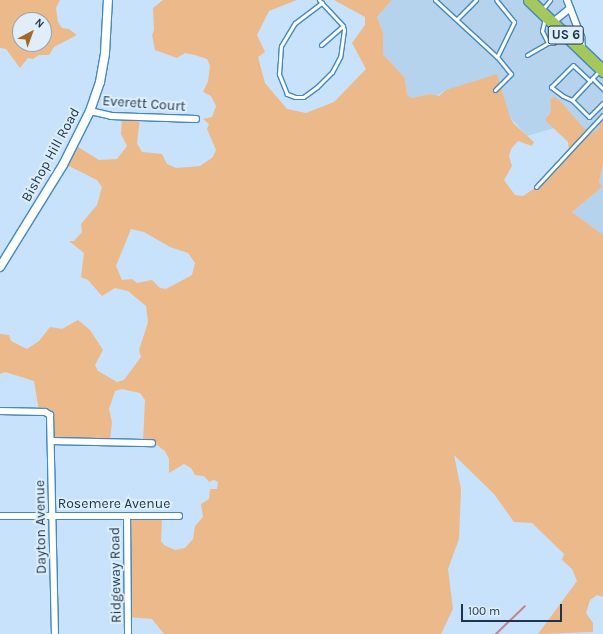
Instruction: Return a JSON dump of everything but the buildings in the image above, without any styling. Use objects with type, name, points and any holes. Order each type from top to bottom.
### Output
[{"type":"highway","name":"US 6","points":[[529,0],[547,11],[565,34],[602,70]]},
{"type":"street","name":"Bishop Hill Road","points":[[0,267],[63,165],[90,111],[100,82],[105,53],[108,0]]},
{"type":"street","points":[[567,0],[581,37],[582,51]]},
{"type":"street","points":[[547,11],[570,8]]},
{"type":"street","name":"Everett Court","points":[[90,111],[111,116],[196,119]]},
{"type":"street","name":"Dayton Avenue","points":[[0,411],[45,412],[50,415],[53,441],[52,516],[55,634]]},
{"type":"street","points":[[53,441],[152,443]]},
{"type":"street","name":"Rosemere Avenue","points":[[0,516],[179,516]]},
{"type":"street","name":"Ridgeway Road","points":[[127,516],[128,634]]},
{"type":"lane","points":[[319,0],[343,26],[344,30],[340,57],[332,72],[303,97],[287,94],[279,74],[281,46],[295,23],[322,4]]},
{"type":"lane","points":[[435,0],[497,57],[511,74],[495,90]]},
{"type":"lane","points":[[457,19],[476,0]]},
{"type":"lane","points":[[496,0],[514,22],[497,57]]},
{"type":"lane","points":[[544,0],[547,11],[542,23],[542,30],[548,43]]},
{"type":"lane","points":[[321,45],[343,26]]},
{"type":"lane","points":[[527,55],[548,43],[553,43],[565,34]]},
{"type":"lane","points":[[603,89],[573,65],[551,87],[562,96],[572,100],[589,117],[603,103]]},
{"type":"lane","points":[[572,100],[591,79],[602,70]]},
{"type":"lane","points":[[536,187],[603,115]]},
{"type":"shaded area","points":[[0,0],[60,0],[56,8],[58,22],[62,28],[69,29],[77,35],[54,47],[52,50],[52,12],[12,12],[12,52],[51,52],[49,55],[39,55],[33,59],[28,58],[20,68],[6,49],[0,48]]},
{"type":"shaded area","points":[[163,0],[297,0],[269,11],[257,35],[265,52],[258,57],[265,83],[287,109],[306,113],[334,102],[366,69],[352,43],[365,25],[365,17],[334,0],[392,0],[377,17],[383,33],[383,54],[405,78],[407,94],[411,98],[430,94],[439,96],[446,90],[497,74],[510,117],[514,124],[534,142],[532,146],[518,141],[511,149],[509,156],[512,166],[504,180],[515,195],[523,196],[541,184],[550,174],[555,162],[562,160],[569,150],[568,142],[545,120],[551,111],[550,100],[554,97],[560,101],[590,135],[600,127],[598,122],[603,117],[603,164],[599,182],[602,187],[572,212],[603,235],[603,597],[597,595],[590,600],[586,613],[593,623],[593,632],[538,634],[577,581],[572,569],[562,560],[564,554],[532,523],[514,522],[494,494],[454,455],[461,489],[459,539],[448,569],[453,609],[441,634],[164,634],[152,619],[129,617],[128,519],[162,519],[161,541],[164,545],[175,550],[185,548],[193,539],[195,526],[203,517],[201,504],[209,499],[210,489],[217,489],[218,482],[214,480],[209,482],[204,476],[195,475],[191,468],[184,464],[169,473],[169,459],[165,451],[154,443],[143,441],[145,400],[140,393],[122,389],[115,391],[109,409],[112,422],[110,441],[53,441],[51,416],[39,411],[34,381],[5,372],[0,374],[0,334],[9,335],[11,341],[27,349],[39,341],[50,327],[62,329],[78,320],[90,330],[103,350],[95,365],[98,371],[117,382],[124,380],[141,357],[139,350],[148,322],[146,306],[128,291],[115,288],[102,296],[88,280],[81,277],[84,253],[69,241],[74,241],[82,232],[81,224],[97,205],[102,187],[97,180],[65,164],[75,145],[99,160],[117,159],[127,146],[121,134],[122,118],[140,118],[137,143],[142,152],[162,154],[167,164],[176,168],[200,166],[212,158],[216,150],[207,129],[209,124],[203,119],[212,117],[216,106],[211,96],[203,92],[208,81],[210,66],[207,59],[195,55],[185,53],[177,58],[155,50],[152,35],[154,30],[153,8]],"holes":[[[131,229],[144,232],[170,247],[188,253],[195,263],[192,275],[166,289],[160,288],[152,280],[137,283],[132,279],[122,280],[116,266]]]},
{"type":"shaded area","points":[[392,0],[562,0],[585,52],[603,74],[603,117],[600,127],[590,136],[550,100],[551,111],[547,116],[554,128],[527,136],[510,117],[499,88],[446,90],[436,96],[430,94],[411,98],[407,94],[405,78],[383,54],[383,33],[377,17]]},
{"type":"shaded area","points":[[603,164],[603,235],[572,212],[602,187],[599,182]]},
{"type":"waterway","points":[[496,634],[525,606]]}]
